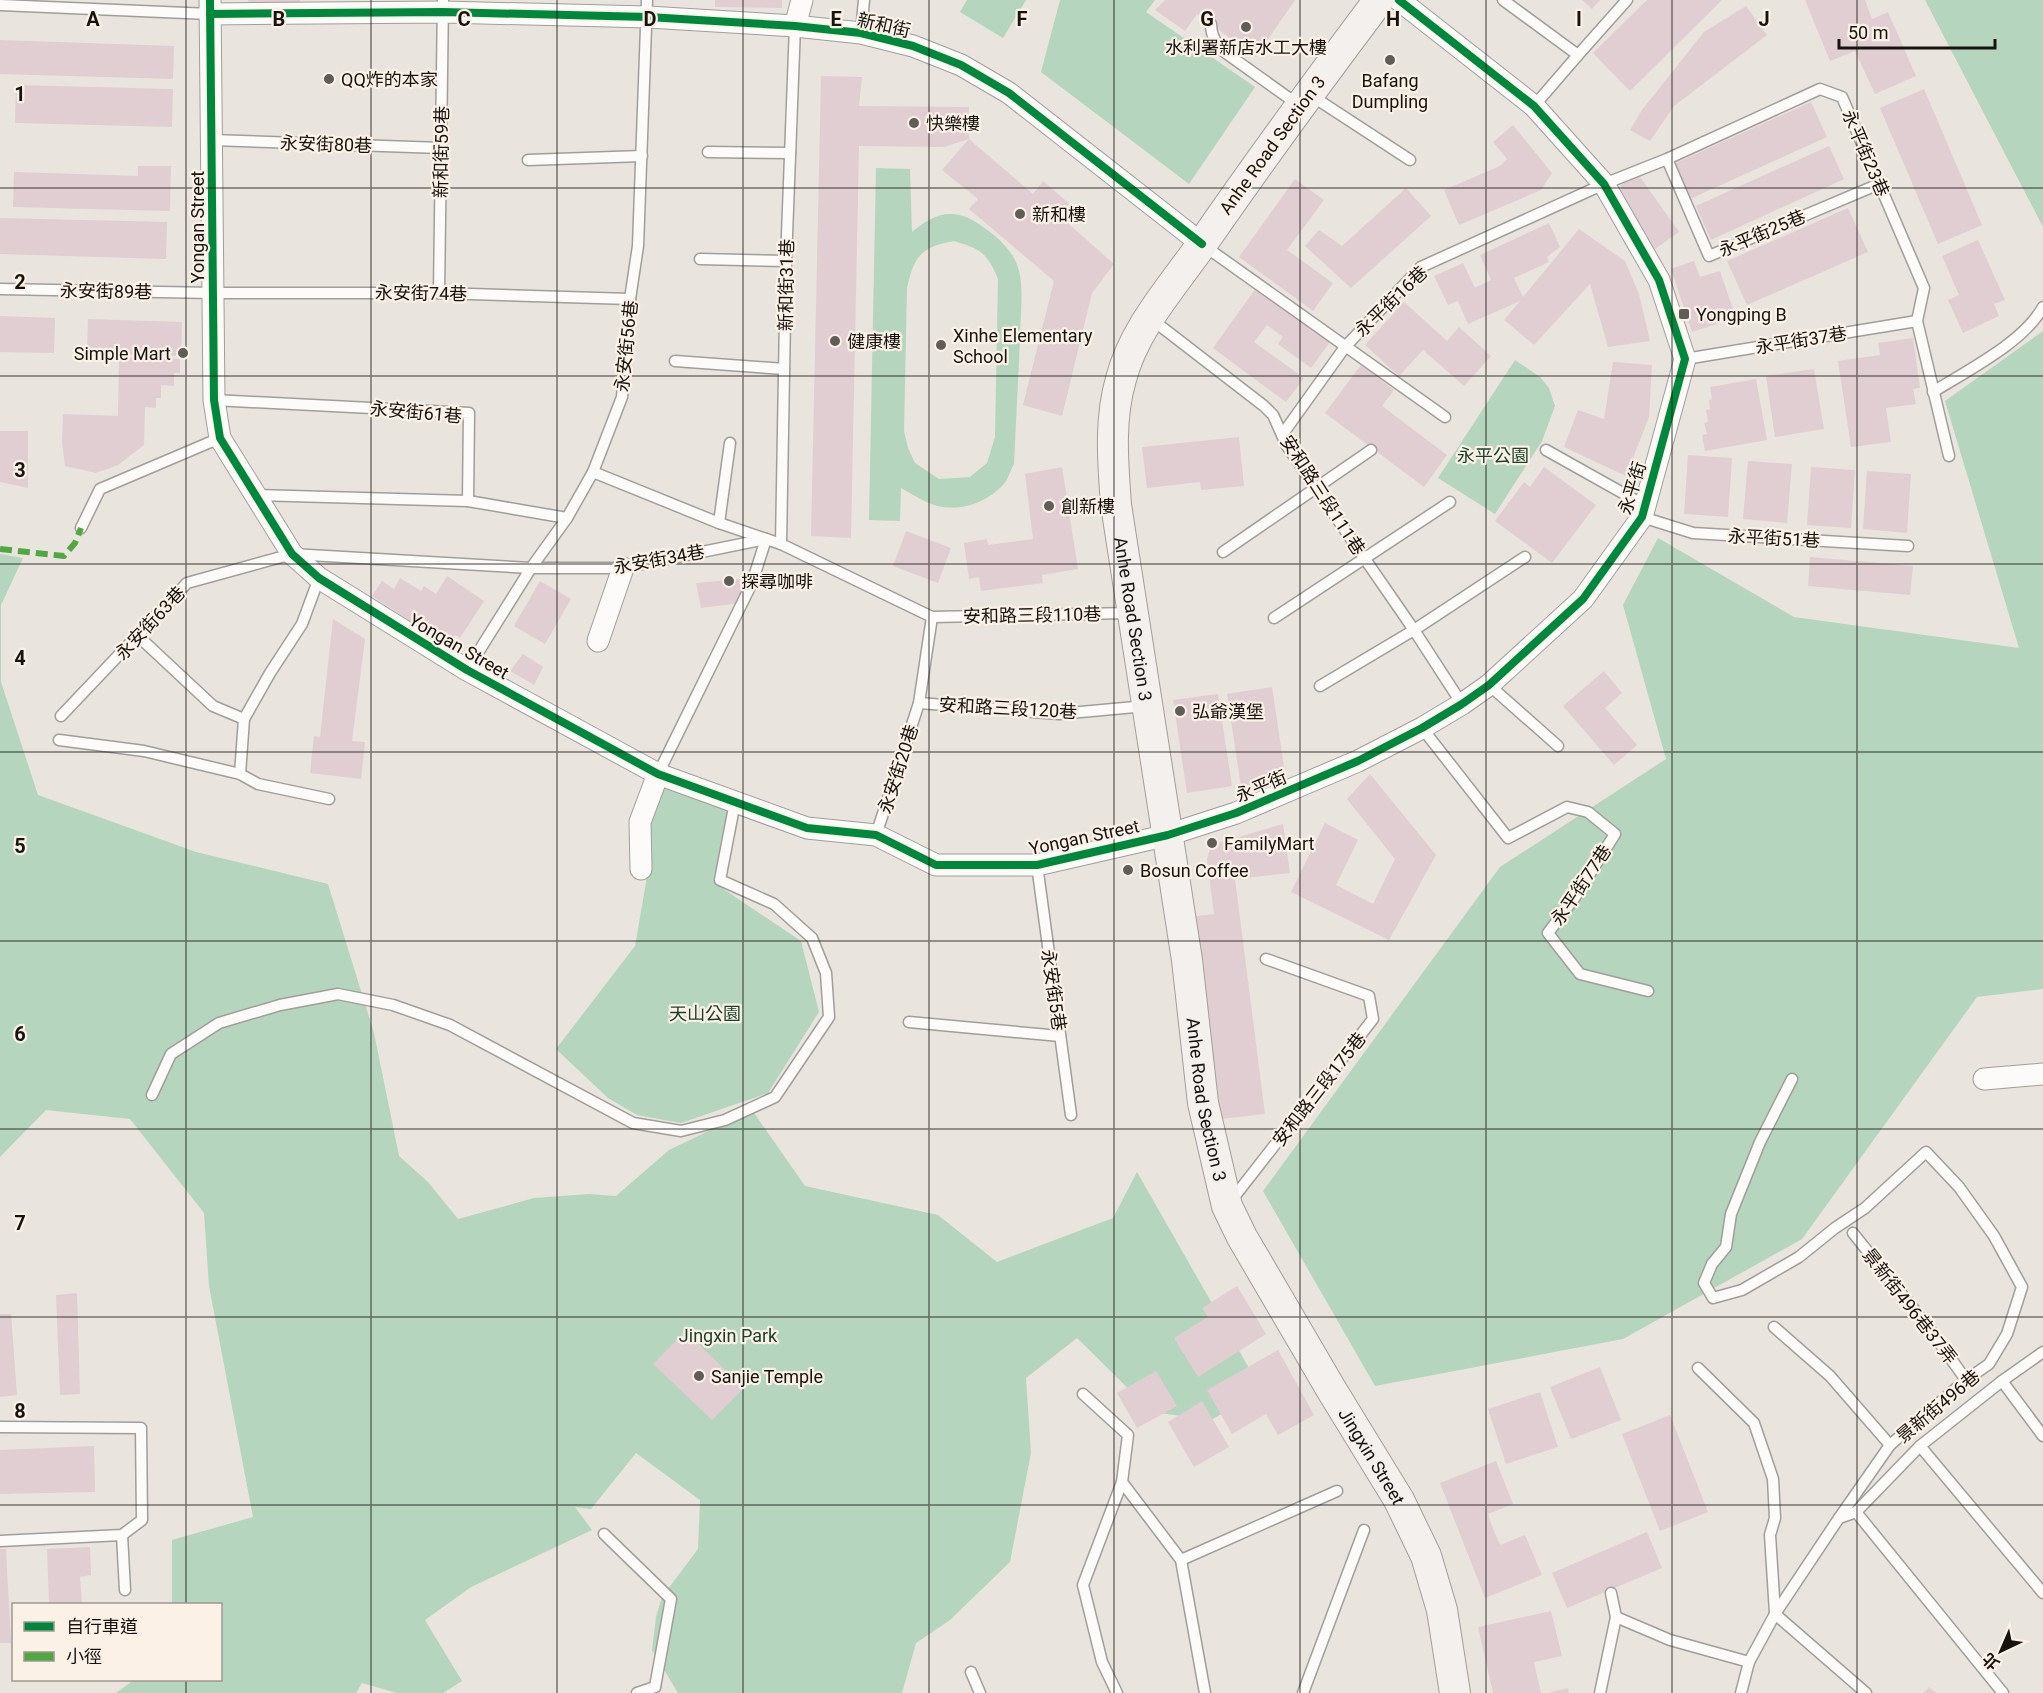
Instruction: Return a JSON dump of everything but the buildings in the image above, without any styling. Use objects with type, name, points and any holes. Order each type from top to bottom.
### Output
[{"type":"main road","name":"Anhe Road Section 3","points":[[1242,1237],[1227,1206],[1203,1103],[1187,960],[1116,506],[1112,463],[1114,417],[1121,379],[1134,342],[1149,318],[1304,100],[1379,0]]},
{"type":"main road","name":"Jingxin Street","points":[[1242,1237],[1330,1389],[1399,1500],[1426,1556],[1442,1610],[1455,1693]]},
{"type":"street","points":[[795,26],[802,0]]},
{"type":"street","points":[[1399,0],[1534,106],[1604,184],[1659,279],[1685,359]]},
{"type":"street","name":"新和街","points":[[210,7],[443,6],[648,9],[861,33],[913,46],[961,65],[1009,93],[1202,244]]},
{"type":"street","name":"Yongan Street","points":[[210,7],[214,400],[220,438],[292,554],[319,578],[467,670],[658,774],[807,828],[876,835],[936,865],[1037,865],[1168,835]]},
{"type":"street","name":"永平街","points":[[1168,835],[1236,813],[1358,761],[1422,728],[1489,685],[1583,599],[1643,511],[1685,359]]},
{"type":"street","points":[[598,641],[623,568]]},
{"type":"street","points":[[641,869],[640,822],[658,774]]},
{"type":"street","points":[[1984,1079],[2043,1074]]},
{"type":"lane","points":[[861,33],[864,0]]},
{"type":"lane","points":[[1503,0],[1578,55]]},
{"type":"lane","points":[[1534,106],[1627,0]]},
{"type":"lane","name":"新和街","points":[[0,5],[210,7]]},
{"type":"lane","name":"新和街59巷","points":[[439,293],[443,6]]},
{"type":"lane","name":"永安街56巷","points":[[467,670],[531,568],[567,518],[593,472],[622,397],[630,299],[638,246],[648,9]]},
{"type":"lane","points":[[1211,24],[1211,33],[1215,43],[1222,51],[1410,160]]},
{"type":"lane","name":"新和街31巷","points":[[781,544],[786,261],[795,26]]},
{"type":"lane","name":"永平街23巷","points":[[1604,184],[1667,159],[1820,89],[1842,97],[1924,288],[1917,321],[1949,456]]},
{"type":"lane","name":"永安街80巷","points":[[212,140],[441,148]]},
{"type":"lane","points":[[708,152],[790,153]]},
{"type":"lane","points":[[528,160],[642,156]]},
{"type":"lane","name":"永平街25巷","points":[[1667,159],[1709,256],[1879,184]]},
{"type":"lane","name":"永平街16巷","points":[[1282,435],[1345,346],[1420,267],[1604,184]]},
{"type":"lane","points":[[1202,244],[1445,417]]},
{"type":"lane","points":[[700,259],[786,261]]},
{"type":"lane","name":"永安街89巷","points":[[0,289],[213,293]]},
{"type":"lane","name":"永安街74巷","points":[[213,293],[439,293],[630,299]]},
{"type":"lane","points":[[1933,392],[2022,335],[2043,307]]},
{"type":"lane","name":"安和路三段111巷","points":[[1149,318],[1273,415],[1287,446],[1414,630],[1462,704]]},
{"type":"lane","name":"永平街37巷","points":[[1685,359],[1917,321]]},
{"type":"lane","points":[[675,361],[784,369]]},
{"type":"lane","name":"永安街61巷","points":[[214,400],[470,413],[468,501]]},
{"type":"lane","points":[[81,528],[100,489],[220,438]]},
{"type":"lane","points":[[719,523],[730,443]]},
{"type":"lane","points":[[1223,552],[1371,450]]},
{"type":"lane","name":"永平街51巷","points":[[1546,450],[1643,511],[1693,533],[1908,546]]},
{"type":"lane","points":[[593,472],[719,523],[781,544],[932,617]]},
{"type":"lane","points":[[254,495],[468,501],[567,518]]},
{"type":"lane","points":[[1274,618],[1450,502]]},
{"type":"lane","points":[[658,774],[752,583],[766,539]]},
{"type":"lane","name":"永安街34巷","points":[[292,554],[531,568],[623,568],[766,539]]},
{"type":"lane","name":"永安街63巷","points":[[61,716],[187,583],[292,554]]},
{"type":"lane","points":[[1320,686],[1414,630],[1526,557]]},
{"type":"lane","points":[[240,774],[244,719],[302,624],[319,578]]},
{"type":"lane","name":"安和路三段110巷","points":[[932,617],[1133,613]]},
{"type":"lane","name":"安和路三段120巷","points":[[932,617],[919,703],[1059,714],[1147,706]]},
{"type":"lane","points":[[138,636],[213,706],[244,719]]},
{"type":"lane","points":[[1489,685],[1558,746]]},
{"type":"lane","name":"永安街20巷","points":[[876,835],[919,703]]},
{"type":"lane","name":"永平街77巷","points":[[1422,728],[1508,838],[1567,807],[1588,812],[1615,834],[1575,897],[1548,933],[1580,974],[1648,991]]},
{"type":"lane","points":[[58,740],[144,751],[240,774],[258,784],[329,799]]},
{"type":"lane","points":[[152,1095],[171,1054],[219,1023],[280,1005],[338,994],[393,1005],[450,1025],[633,1123],[681,1131],[725,1120],[775,1097],[829,1017],[826,973],[812,938],[774,903],[720,880],[735,802]]},
{"type":"lane","name":"永安街5巷","points":[[1037,865],[1071,1115]]},
{"type":"lane","name":"安和路三段175巷","points":[[1227,1206],[1373,1019],[1369,996],[1266,959]]},
{"type":"lane","points":[[909,1022],[1060,1036]]},
{"type":"lane","name":"景新街496巷","points":[[1741,1693],[1749,1662],[1775,1614],[1839,1518],[1890,1445],[1966,1380],[1989,1364],[2007,1334],[2022,1287],[1994,1236],[1959,1187],[1926,1152],[1865,1208],[1835,1228],[1799,1257],[1742,1290],[1713,1298],[1704,1283],[1712,1264],[1726,1247],[1731,1214],[1760,1142],[1792,1079]]},
{"type":"lane","name":"景新街496巷37弄","points":[[1853,1233],[1929,1328],[1966,1380]]},
{"type":"lane","points":[[1774,1327],[1830,1376],[1890,1445]]},
{"type":"lane","name":"景新街496巷","points":[[1839,1518],[1856,1512],[1920,1446],[2043,1352]]},
{"type":"lane","points":[[1698,1368],[1754,1424],[1773,1479],[1775,1518],[1770,1535],[1775,1614],[1866,1693]]},
{"type":"lane","points":[[2002,1382],[2043,1436]]},
{"type":"lane","points":[[1083,1394],[1128,1435],[1122,1482],[1083,1585],[1102,1662],[1118,1693]]},
{"type":"lane","points":[[0,1427],[141,1428],[142,1521],[122,1535],[0,1541]]},
{"type":"lane","points":[[1920,1446],[2043,1593]]},
{"type":"lane","points":[[1122,1482],[1181,1560],[1205,1693]]},
{"type":"lane","points":[[1181,1560],[1337,1491]]},
{"type":"lane","points":[[1856,1512],[2002,1693]]},
{"type":"lane","points":[[1303,1693],[1364,1530]]},
{"type":"lane","points":[[604,1534],[671,1599],[657,1690],[637,1693]]},
{"type":"lane","points":[[122,1535],[125,1590]]},
{"type":"lane","points":[[1600,1693],[1616,1617],[1611,1593]]},
{"type":"lane","points":[[1616,1617],[1670,1640],[1749,1662]]},
{"type":"lane","points":[[970,1672],[980,1693]]},
{"type":"green space","points":[[967,0],[1026,0],[1003,38],[960,12]]},
{"type":"green space","points":[[1060,0],[1155,0],[1146,12],[1255,87],[1189,184],[1041,72]]},
{"type":"green space","points":[[1925,0],[2043,0],[2043,227]]},
{"type":"green space","points":[[876,168],[910,169],[912,232],[941,215],[965,217],[981,225],[1007,248],[1019,271],[1022,296],[1014,464],[1006,481],[994,493],[978,502],[951,508],[937,506],[901,488],[900,521],[869,520]],"holes":[[[954,241],[982,253],[998,279],[995,437],[987,463],[970,477],[939,479],[915,463],[904,431],[907,288],[916,261],[926,250]]]},
{"type":"green space","points":[[2043,331],[2043,989],[1977,997],[1802,1239],[1623,1339],[1375,1386],[1263,1191],[1500,867],[1666,759],[1623,605],[1658,538],[1794,617],[2019,648],[1945,401]]},
{"type":"green space","name":"永平公園","points":[[1515,360],[1540,377],[1549,388],[1555,406],[1542,441],[1495,514],[1438,478]]},
{"type":"green space","name":"Jingxin Park","points":[[0,554],[23,558],[1,605],[1,682],[38,795],[196,852],[328,884],[374,1033],[399,1156],[428,1182],[458,1219],[534,1198],[589,1194],[616,1196],[669,1150],[752,1110],[805,1186],[938,1215],[997,1262],[1113,1218],[1137,1172],[1262,1391],[1211,1420],[1152,1412],[1077,1338],[1026,1378],[1031,1453],[1010,1562],[950,1620],[916,1643],[902,1693],[678,1693],[652,1650],[656,1617],[662,1597],[698,1549],[700,1500],[636,1453],[591,1509],[575,1507],[592,1530],[471,1587],[425,1620],[462,1681],[443,1693],[397,1693],[362,1683],[356,1693],[116,1693],[133,1681],[222,1681],[222,1603],[172,1603],[172,1540],[253,1517],[209,1286],[204,1213],[130,1119],[46,1110],[0,1157]]},
{"type":"green space","name":"天山公園","points":[[665,783],[728,808],[713,882],[801,941],[819,1012],[768,1093],[681,1123],[637,1115],[608,1098],[556,1049],[635,946],[648,871],[641,834]]},
{"type":"marked path","points":[[0,549],[64,556],[75,543],[81,528]]},
{"type":"cycle path","points":[[210,0],[214,400],[220,438],[292,554],[319,578],[467,670],[658,774],[807,828],[876,835],[936,865],[1037,865],[1168,835],[1236,813],[1358,761],[1422,728],[1489,685],[1583,599],[1642,517],[1685,359],[1659,280],[1604,184],[1534,106],[1399,0]]},
{"type":"cycle path","points":[[210,14],[443,12],[648,17],[795,26],[861,33],[913,46],[961,65],[1009,93],[1202,244]]},
{"type":"place","name":"水利署新店水工大樓","points":[[1246,27]]},
{"type":"place","name":"Bafang Dumpling","points":[[1390,60]]},
{"type":"place","name":"QQ炸的本家","points":[[329,79]]},
{"type":"place","name":"快樂樓","points":[[914,123]]},
{"type":"place","name":"新和樓","points":[[1020,214]]},
{"type":"place","name":"Yongping B","points":[[1684,314]]},
{"type":"place","name":"健康樓","points":[[835,341]]},
{"type":"place","name":"Xinhe Elementary School","points":[[941,345]]},
{"type":"place","name":"Simple Mart","points":[[183,353]]},
{"type":"place","name":"創新樓","points":[[1049,506]]},
{"type":"place","name":"探尋咖啡","points":[[729,581]]},
{"type":"place","name":"弘爺漢堡","points":[[1180,711]]},
{"type":"place","name":"FamilyMart","points":[[1212,843]]},
{"type":"place","name":"Bosun Coffee","points":[[1128,870]]},
{"type":"place","name":"Sanjie Temple","points":[[699,1376]]}]
